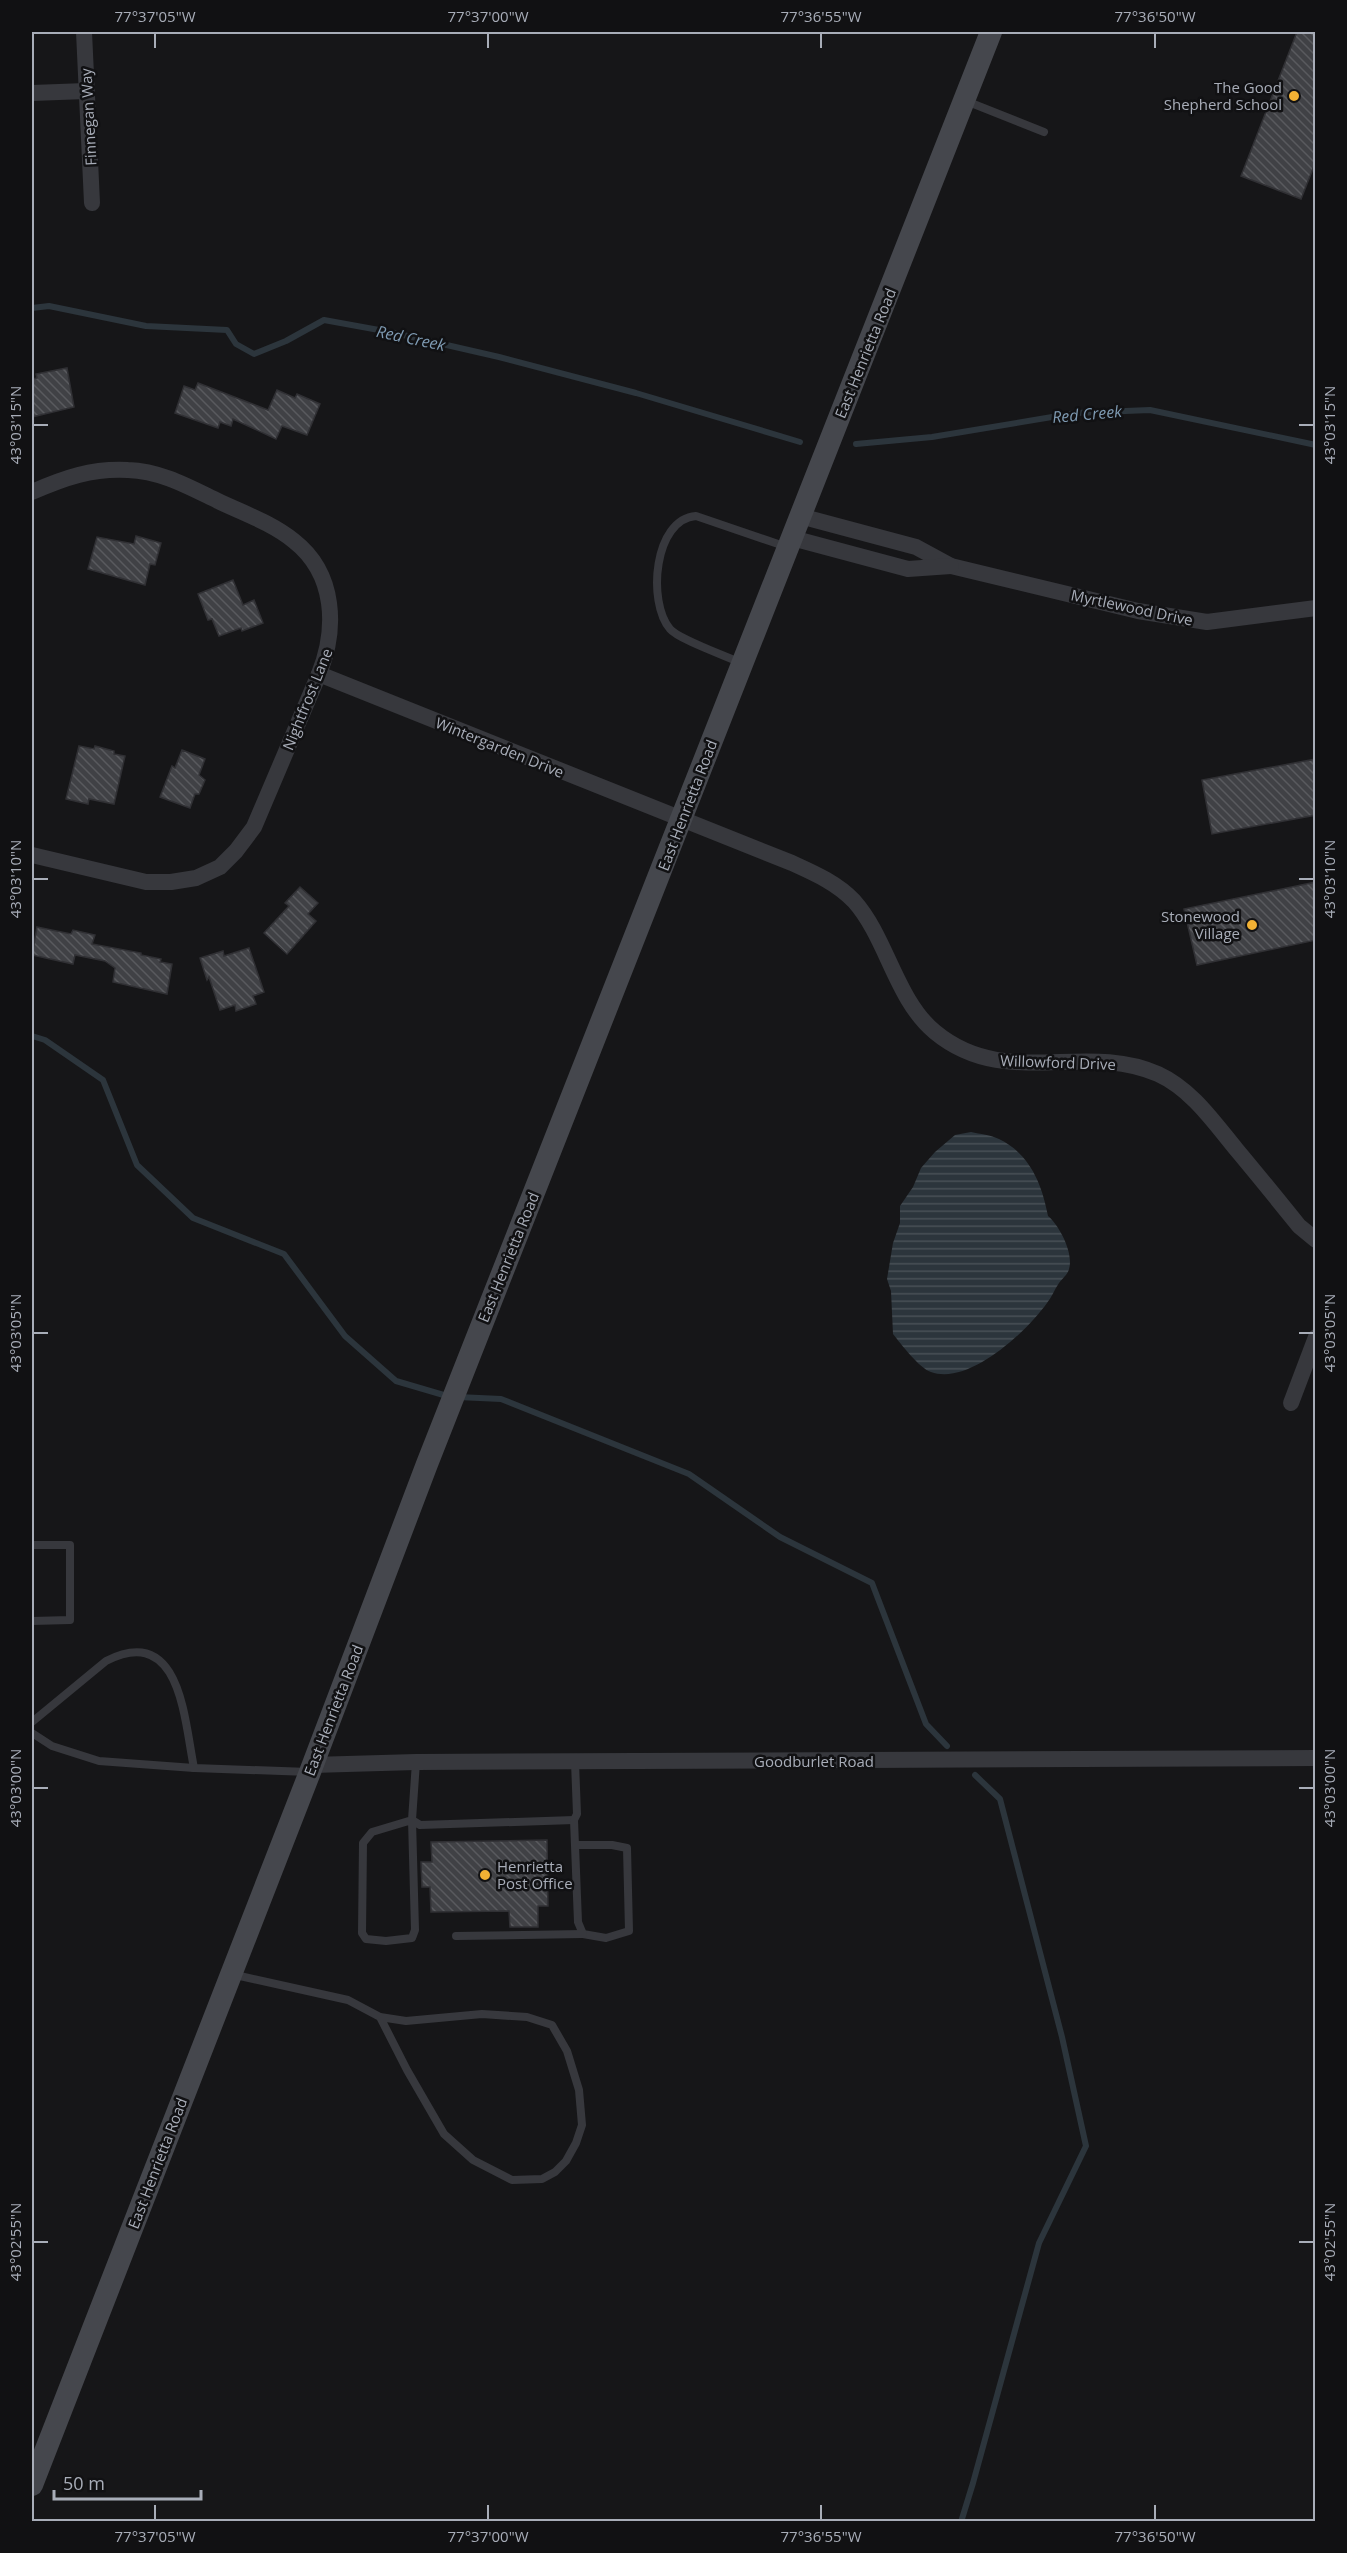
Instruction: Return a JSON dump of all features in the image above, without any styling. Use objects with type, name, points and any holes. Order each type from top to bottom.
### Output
[{"type":"main road","name":"East Henrietta Road","points":[[32,2485],[448,1410],[991,32]]},
{"type":"street","name":"Finnegan Way","points":[[84,32],[92,202]]},
{"type":"street","points":[[32,93],[86,91]]},
{"type":"street","name":"Nightfrost Lane","points":[[32,492],[68,476],[99,470],[152,472],[175,480],[275,528],[296,542],[312,561],[323,581],[330,604],[331,626],[328,651],[254,827],[236,851],[220,867],[196,878],[171,882],[146,882],[32,855]]},
{"type":"street","name":"Myrtlewood Drive","points":[[800,516],[916,547],[951,566],[1138,611],[1207,622],[1316,608]]},
{"type":"street","name":"Myrtlewood Drive","points":[[790,543],[908,569],[951,566]]},
{"type":"street","name":"Wintergarden Drive","points":[[319,674],[682,819]]},
{"type":"street","name":"Willowford Drive","points":[[682,819],[829,880],[854,901],[919,1014],[934,1031],[957,1047],[988,1059],[1015,1063],[1114,1062],[1159,1075],[1182,1089],[1202,1108],[1299,1226],[1316,1240]]},
{"type":"street","points":[[1291,1403],[1316,1337]]},
{"type":"street","name":"Goodburlet Road","points":[[311,1769],[416,1762],[1316,1758]]},
{"type":"lane","points":[[964,100],[1044,132]]},
{"type":"lane","points":[[742,664],[672,632],[662,619],[656,590],[660,564],[669,533],[676,523],[686,517],[696,516],[790,543]]},
{"type":"lane","points":[[32,1545],[70,1545],[70,1620],[32,1621]]},
{"type":"lane","points":[[32,1722],[106,1661],[124,1654],[144,1653],[154,1656],[170,1671],[176,1686],[194,1768]]},
{"type":"lane","points":[[32,1733],[52,1746],[99,1761],[194,1768],[311,1769]]},
{"type":"lane","points":[[416,1762],[412,1820],[415,1930],[412,1938],[386,1941],[366,1939],[362,1933],[363,1843],[372,1832],[412,1820],[420,1825],[574,1820]]},
{"type":"lane","points":[[574,1762],[578,1922],[583,1934]]},
{"type":"lane","points":[[456,1936],[583,1934],[606,1938],[628,1931],[627,1848],[612,1845],[575,1845]]},
{"type":"lane","points":[[231,1974],[348,2000],[380,2017],[406,2021],[482,2014],[527,2017],[552,2025],[567,2051],[579,2090],[582,2125],[576,2143],[566,2161],[555,2172],[542,2179],[512,2180],[473,2160],[444,2134],[380,2017]]},
{"type":"shaded area","points":[[971,1132],[999,1139],[1010,1145],[1027,1162],[1038,1182],[1048,1216],[1057,1226],[1064,1240],[1069,1255],[1069,1269],[1038,1315],[1012,1341],[996,1353],[962,1371],[946,1374],[931,1372],[910,1355],[893,1334],[891,1291],[887,1279],[893,1243],[900,1223],[900,1206],[913,1187],[921,1168],[955,1135]]},
{"type":"building","name":"The Good Shepherd School","points":[[1297,32],[1316,32],[1316,161],[1301,199],[1241,176]]},
{"type":"building","points":[[67,368],[74,407],[32,417],[32,379],[37,378],[36,374]]},
{"type":"building","points":[[198,383],[268,410],[277,390],[295,398],[297,394],[320,404],[307,435],[282,426],[276,439],[233,419],[231,426],[220,422],[218,428],[175,413],[184,386],[195,390]]},
{"type":"building","points":[[136,536],[161,543],[155,565],[150,564],[145,585],[88,569],[97,537],[134,544]]},
{"type":"building","points":[[233,580],[243,605],[254,600],[263,623],[219,636],[212,619],[208,620],[198,594]]},
{"type":"building","points":[[79,746],[94,749],[95,746],[125,756],[114,804],[89,799],[88,804],[66,799]]},
{"type":"building","points":[[182,750],[205,759],[199,775],[205,780],[199,794],[195,794],[190,808],[160,797],[172,766],[175,768]]},
{"type":"building","points":[[1316,759],[1316,815],[1212,834],[1202,780]]},
{"type":"building","name":"Stonewood Village","points":[[1316,882],[1316,940],[1197,965],[1184,909]]},
{"type":"building","points":[[300,887],[318,903],[308,914],[316,921],[287,954],[264,933],[289,906],[285,903]]},
{"type":"building","points":[[37,927],[71,934],[73,930],[95,935],[92,944],[141,953],[141,955],[161,959],[160,962],[172,964],[167,994],[113,982],[115,968],[105,961],[75,955],[73,964],[32,955]]},
{"type":"building","points":[[249,948],[264,992],[253,996],[256,1004],[236,1011],[235,1005],[220,1010],[200,958],[223,951],[224,956]]},
{"type":"building","name":"Henrietta Post Office","points":[[547,1840],[548,1906],[538,1906],[538,1927],[510,1927],[509,1911],[431,1912],[430,1887],[422,1887],[421,1862],[432,1862],[431,1842]]},
{"type":"waterway","name":"Red Creek","points":[[32,308],[49,306],[146,326],[227,330],[236,344],[254,354],[286,341],[324,320],[390,332],[499,357],[636,393],[800,442]]},
{"type":"waterway","name":"Red Creek","points":[[856,444],[932,437],[1076,413],[1150,410],[1316,445]]},
{"type":"waterway","points":[[32,1036],[45,1040],[103,1080],[137,1165],[193,1218],[284,1254],[345,1336],[396,1381],[447,1396]]},
{"type":"waterway","points":[[458,1397],[501,1399],[689,1474],[780,1537],[872,1583],[926,1724],[947,1746]]},
{"type":"waterway","points":[[961,2522],[1039,2243],[1086,2146],[1062,2037],[1000,1799],[975,1775]]},
{"type":"place","name":"The Good Shepherd School","points":[[1294,96]]},
{"type":"place","name":"Stonewood Village","points":[[1252,925]]},
{"type":"place","name":"Henrietta Post Office","points":[[485,1875]]}]
